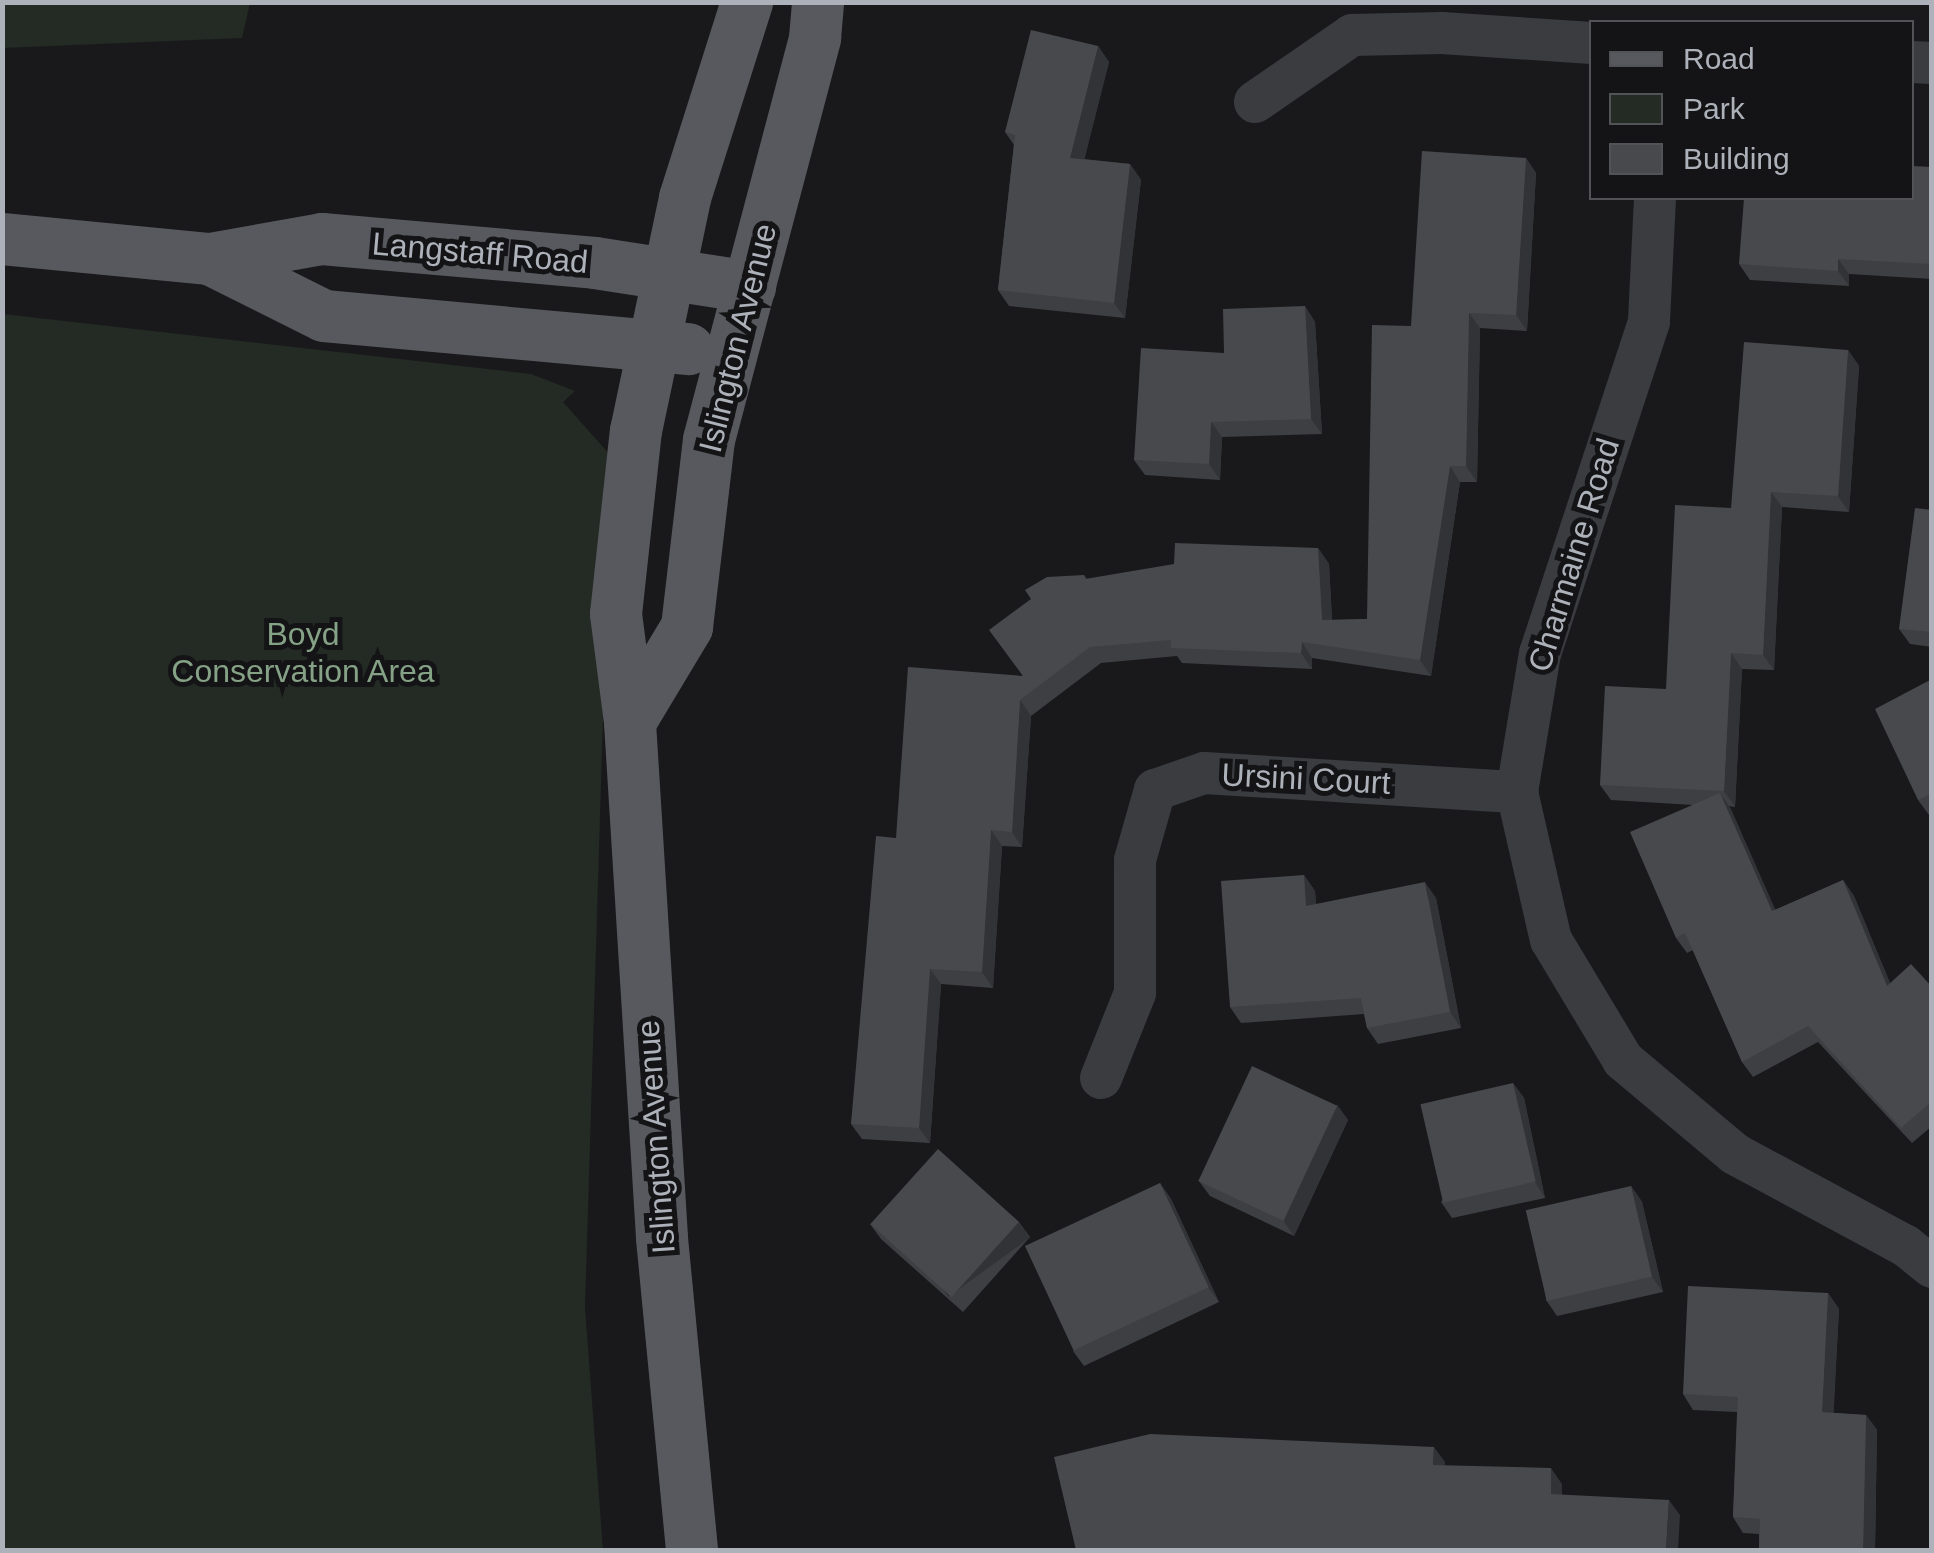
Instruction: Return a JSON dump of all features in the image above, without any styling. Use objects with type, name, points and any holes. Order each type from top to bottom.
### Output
[{"type":"main road","name":"Islington Avenue","points":[[692,1550],[662,1236],[630,722],[616,614],[636,431],[685,198],[747,2]]},
{"type":"main road","name":"Islington Avenue","points":[[630,722],[687,628],[709,440],[814,38],[818,2]]},
{"type":"main road","name":"Langstaff Road","points":[[2,239],[210,260],[322,239],[595,262],[750,287]]},
{"type":"main road","name":"Langstaff Road","points":[[210,260],[324,316],[732,354]]},
{"type":"street","points":[[1255,102],[1352,35],[1442,33],[1589,43]]},
{"type":"street","name":"Charmaine Road","points":[[1655,200],[1650,322],[1540,653],[1517,792],[1550,940],[1623,1060],[1736,1154],[1906,1246],[1932,1267]]},
{"type":"street","name":"Ursini Court","points":[[1101,1078],[1134,993],[1135,860],[1155,790],[1204,773],[1517,792]]},
{"type":"green space","points":[[2,3],[250,3],[242,38],[3,48]]},
{"type":"green space","name":"Boyd Conservation Area","points":[[3,314],[531,374],[575,391],[563,402],[611,456],[585,1307],[603,1550],[3,1550]]},
{"type":"building","points":[[1031,30],[1098,46],[1070,158],[1130,164],[1114,303],[998,290],[1015,135],[1005,132]]},
{"type":"building","points":[[1422,151],[1526,158],[1516,315],[1469,313],[1466,466],[1450,466],[1420,660],[1302,642],[1301,653],[1171,648],[1171,640],[1090,647],[1020,700],[1012,832],[991,830],[982,972],[930,969],[919,1128],[851,1124],[876,836],[896,838],[908,667],[1023,676],[989,630],[1031,599],[1025,590],[1047,577],[1084,575],[1085,579],[1174,564],[1175,543],[1318,548],[1322,620],[1367,619],[1372,325],[1411,326]]},
{"type":"building","points":[[1914,166],[1932,167],[1932,264],[1838,259],[1838,271],[1739,264],[1744,200],[1914,200]]},
{"type":"building","points":[[1305,306],[1311,419],[1211,422],[1209,464],[1134,460],[1141,348],[1224,353],[1223,309]]},
{"type":"building","points":[[1744,342],[1848,350],[1838,496],[1771,492],[1763,655],[1731,653],[1724,791],[1600,785],[1605,686],[1666,689],[1675,505],[1731,508]]},
{"type":"building","points":[[1915,508],[1932,510],[1932,632],[1899,629]]},
{"type":"building","points":[[1932,679],[1932,793],[1918,800],[1875,709]]},
{"type":"building","points":[[1720,793],[1772,911],[1843,880],[1887,986],[1911,964],[1932,987],[1932,1101],[1901,1128],[1808,1026],[1742,1062],[1685,933],[1676,938],[1630,832]]},
{"type":"building","points":[[1304,875],[1306,906],[1425,882],[1450,1012],[1367,1028],[1361,998],[1230,1007],[1221,881]]},
{"type":"building","points":[[1252,1066],[1337,1106],[1284,1221],[1198,1181]]},
{"type":"building","points":[[1513,1083],[1536,1181],[1443,1203],[1420,1104]]},
{"type":"building","points":[[938,1149],[1019,1222],[951,1297],[870,1224]]},
{"type":"building","points":[[1160,1183],[1209,1287],[1074,1350],[1025,1246]]},
{"type":"building","points":[[1631,1186],[1652,1277],[1547,1301],[1526,1210]]},
{"type":"building","points":[[1688,1286],[1828,1293],[1822,1412],[1866,1415],[1863,1550],[1759,1550],[1760,1519],[1733,1517],[1738,1397],[1683,1394]]},
{"type":"building","points":[[1150,1434],[1434,1447],[1433,1465],[1551,1468],[1551,1494],[1669,1500],[1666,1550],[1076,1550],[1054,1457]]}]
